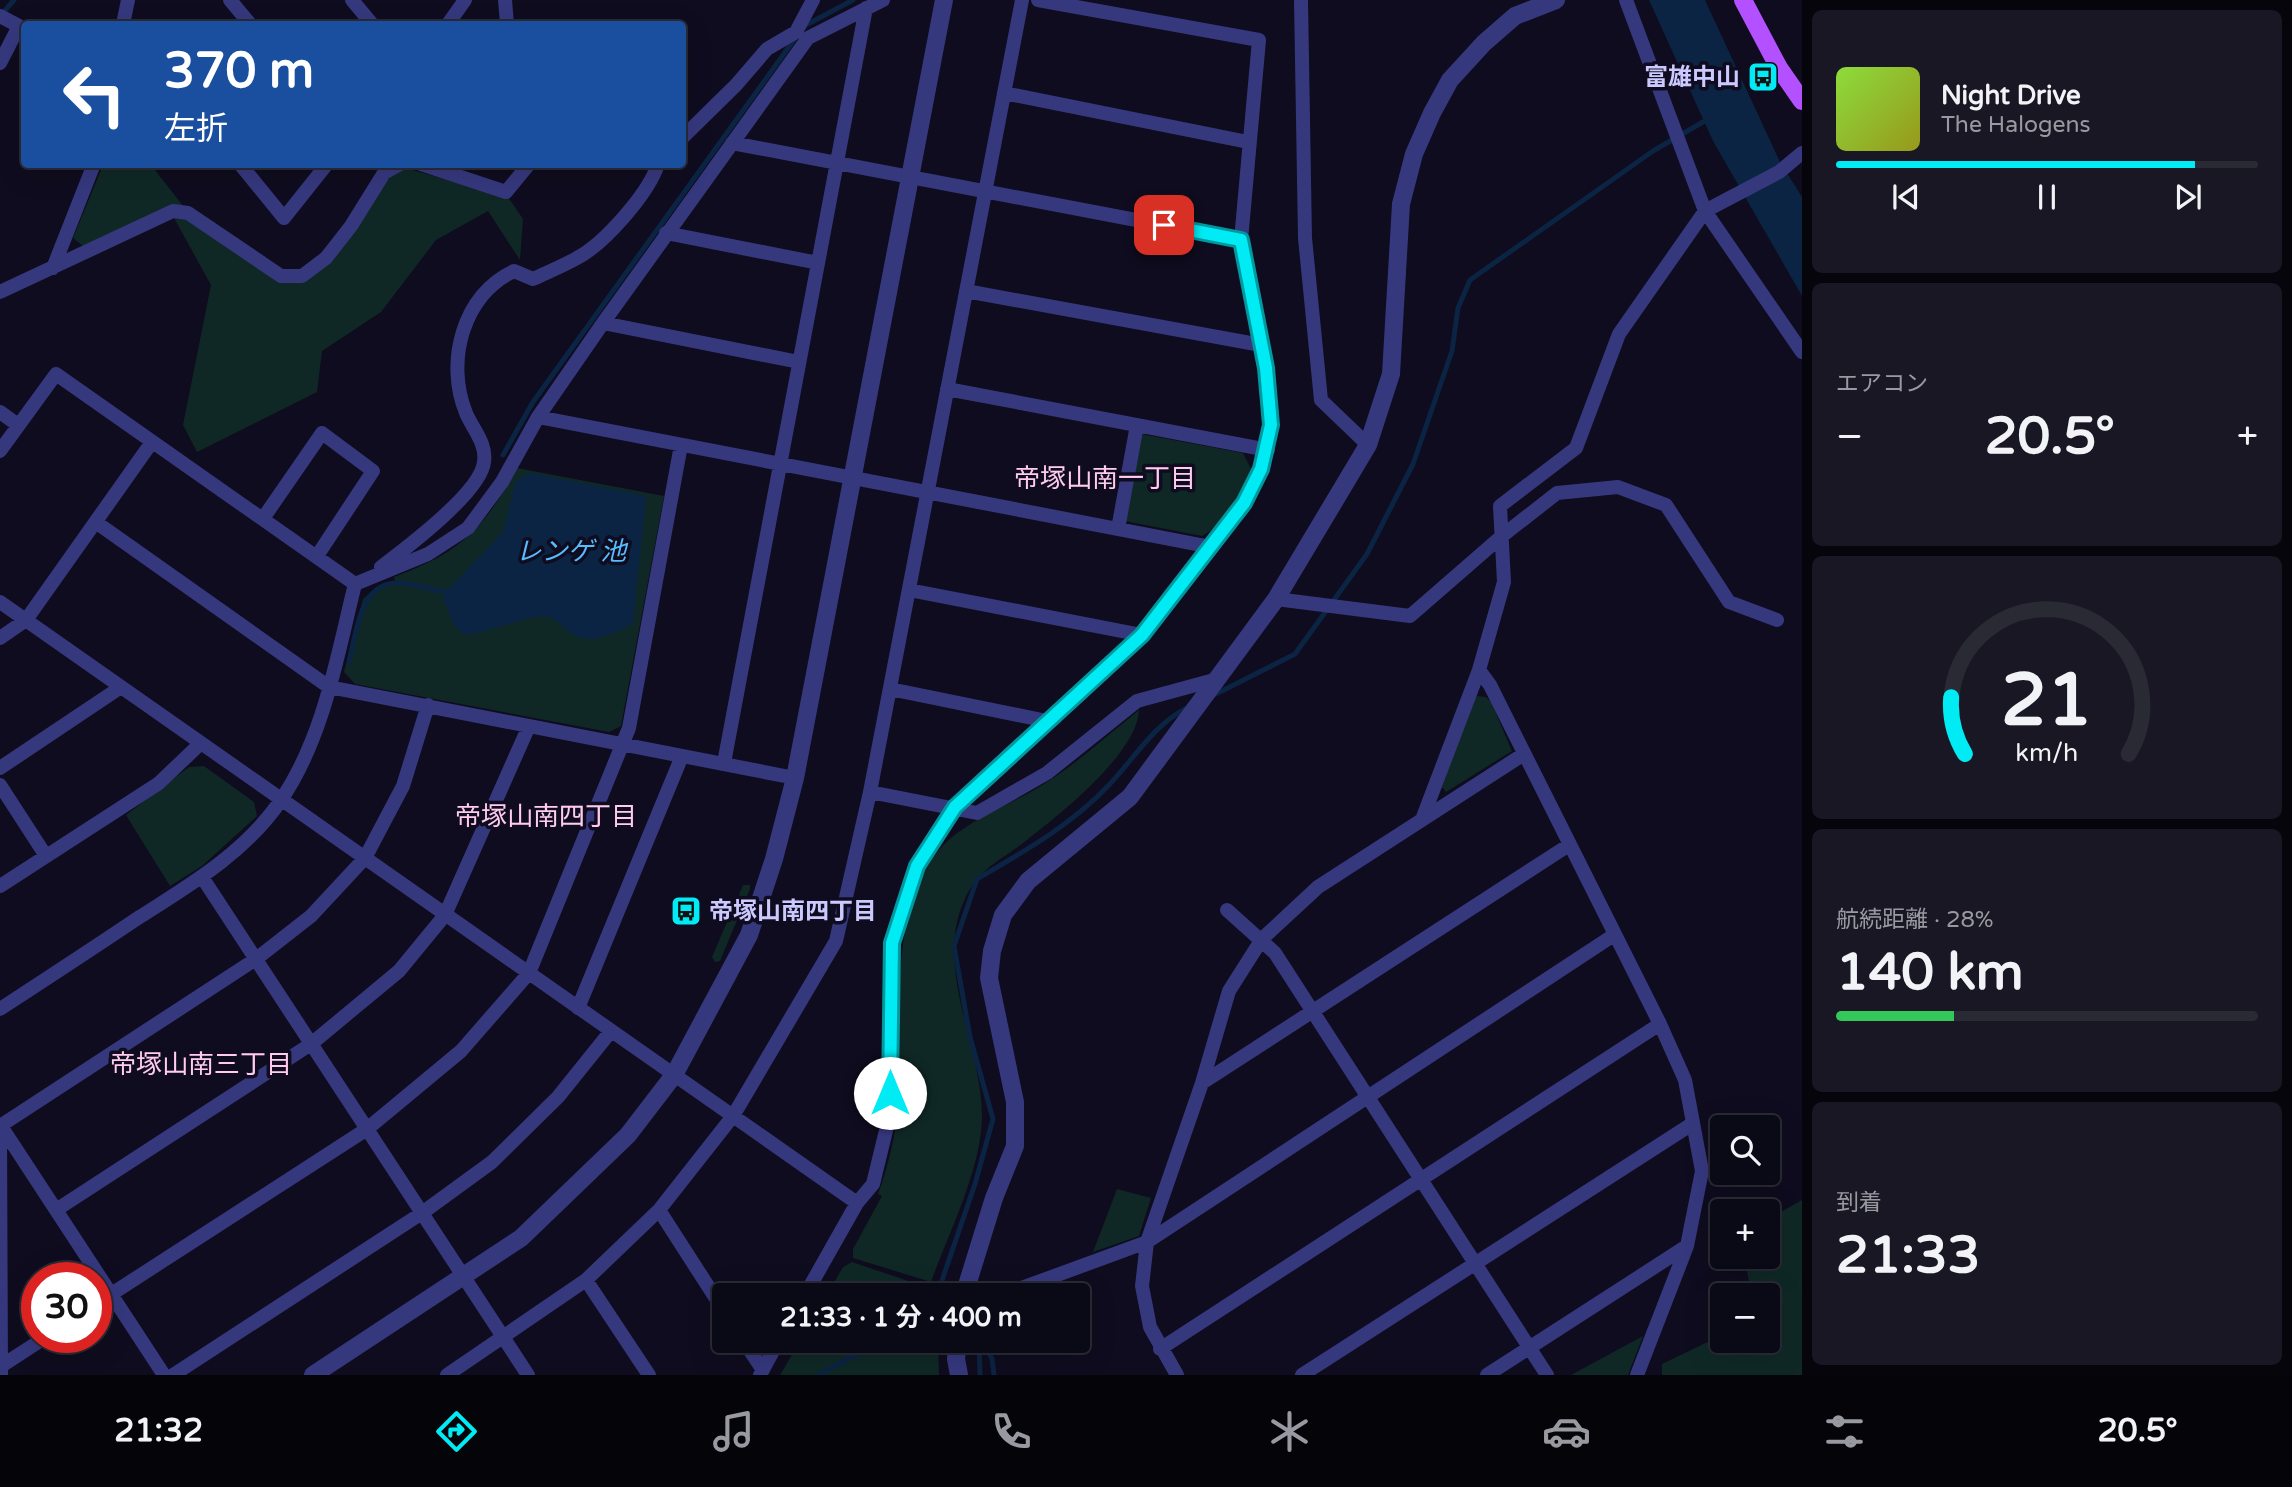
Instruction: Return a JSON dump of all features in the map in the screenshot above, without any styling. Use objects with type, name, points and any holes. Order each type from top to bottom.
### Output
[{"type":"main road","points":[[1743,0],[1779,68],[1802,101]]},
{"type":"street","points":[[124,21],[128,0]]},
{"type":"street","points":[[230,0],[248,21]]},
{"type":"street","points":[[352,0],[370,21]]},
{"type":"street","points":[[450,21],[465,0]]},
{"type":"street","points":[[505,0],[506,21]]},
{"type":"street","points":[[0,1009],[202,877],[244,844],[282,800],[311,742],[329,687],[355,584],[428,554],[468,528],[502,482],[538,417],[732,143],[802,35],[813,0]]},
{"type":"street","points":[[686,134],[736,85],[754,61],[802,35],[883,0]]},
{"type":"street","points":[[313,1375],[521,1238],[628,1135],[674,1074],[749,935],[774,859],[795,778],[944,0]]},
{"type":"street","points":[[447,1375],[586,1280],[659,1210],[733,1116],[836,941],[870,792],[1022,0]]},
{"type":"street","points":[[812,1283],[857,1203],[873,1184],[890,1115],[892,943],[917,866],[955,807],[1142,635],[1244,503],[1268,450],[1271,425],[1261,345],[1241,240],[1259,40],[1038,0]]},
{"type":"street","points":[[1301,0],[1306,239],[1321,400],[1368,445]]},
{"type":"street","points":[[967,1283],[994,1198],[1015,1146],[1014,1101],[989,978],[992,951],[1003,915],[1028,881],[1130,797],[1276,599],[1368,445],[1391,374],[1401,204],[1414,154],[1450,80],[1484,43],[1515,16],[1556,0]]},
{"type":"street","points":[[1626,0],[1712,208],[1802,352]]},
{"type":"street","points":[[724,763],[866,8]]},
{"type":"street","points":[[0,16],[19,26],[0,63]]},
{"type":"street","points":[[1004,93],[1248,142]]},
{"type":"street","points":[[732,143],[1241,240]]},
{"type":"street","points":[[1423,817],[1479,670],[1504,582],[1500,506],[1576,448],[1619,334],[1712,208],[1779,172],[1802,153]]},
{"type":"street","points":[[52,268],[92,168]]},
{"type":"street","points":[[243,168],[284,218],[324,168]]},
{"type":"street","points":[[0,292],[173,211],[188,213],[281,276],[302,276],[334,248],[384,173],[393,168]]},
{"type":"street","points":[[433,168],[506,192],[527,168]]},
{"type":"street","points":[[369,577],[437,524],[478,475],[484,462],[482,443],[465,411],[460,383],[459,339],[469,318],[496,279],[514,271],[533,279],[580,257],[626,215],[653,179],[657,168]]},
{"type":"street","points":[[666,233],[818,263]]},
{"type":"street","points":[[966,291],[1261,345]]},
{"type":"street","points":[[603,323],[799,362]]},
{"type":"street","points":[[0,451],[56,374],[264,517],[355,584]]},
{"type":"street","points":[[947,389],[1268,450]]},
{"type":"street","points":[[0,412],[18,425]]},
{"type":"street","points":[[538,417],[1211,547]]},
{"type":"street","points":[[1118,529],[1137,425]]},
{"type":"street","points":[[264,517],[322,433],[373,471],[317,556]]},
{"type":"street","points":[[0,638],[26,620],[152,442]]},
{"type":"street","points":[[112,1293],[367,1129],[461,1051],[529,973],[624,745],[681,444]]},
{"type":"street","points":[[1276,599],[1410,616],[1502,536],[1557,494],[1618,487],[1666,505],[1729,602],[1777,620]]},
{"type":"street","points":[[97,523],[329,687],[795,778]]},
{"type":"street","points":[[909,590],[1142,635]]},
{"type":"street","points":[[0,602],[857,1203]]},
{"type":"street","points":[[1479,670],[1490,685],[1660,1024],[1685,1080],[1702,1171],[1687,1246],[1637,1375]]},
{"type":"street","points":[[870,792],[977,813],[1047,773],[1137,701],[1214,680]]},
{"type":"street","points":[[0,768],[121,687]]},
{"type":"street","points":[[890,689],[1047,721]]},
{"type":"street","points":[[0,1125],[256,959],[311,916],[365,858],[403,786],[428,705]]},
{"type":"street","points":[[56,1210],[311,1044],[399,971],[445,915],[528,726]]},
{"type":"street","points":[[0,886],[159,783],[201,743]]},
{"type":"street","points":[[1177,1375],[1160,1349],[1150,1326],[1142,1286],[1147,1242],[1202,1083],[1229,991],[1262,939],[1318,887],[1524,754]]},
{"type":"street","points":[[578,1008],[682,756]]},
{"type":"street","points":[[0,785],[46,856]]},
{"type":"street","points":[[1202,1083],[1569,845]]},
{"type":"street","points":[[202,877],[528,1375]]},
{"type":"street","points":[[1227,910],[1275,953],[1547,1375]]},
{"type":"street","points":[[1034,1283],[1147,1242],[1614,935]]},
{"type":"street","points":[[1160,1349],[1660,1024]]},
{"type":"street","points":[[173,1375],[422,1213],[492,1162],[558,1097],[611,1031]]},
{"type":"street","points":[[0,1125],[90,1262]]},
{"type":"street","points":[[0,1125],[2,1370]]},
{"type":"street","points":[[1302,1375],[1692,1125]]},
{"type":"street","points":[[659,1210],[712,1292]]},
{"type":"street","points":[[1488,1375],[1687,1246]]},
{"type":"street","points":[[586,1280],[649,1375]]},
{"type":"street","points":[[112,1296],[164,1375]]},
{"type":"street","points":[[2,1370],[25,1353]]},
{"type":"street","points":[[750,1353],[761,1373]]},
{"type":"street","points":[[761,1373],[772,1353]]},
{"type":"street","points":[[957,1353],[958,1375]]},
{"type":"green space","points":[[102,168],[153,168],[184,207],[83,246],[73,238]]},
{"type":"green space","points":[[405,168],[508,197],[523,219],[520,260],[488,211],[436,240],[381,312],[322,351],[317,392],[197,452],[183,425],[211,285],[174,218],[186,219],[295,282],[388,178]]},
{"type":"green space","points":[[1141,434],[1243,453],[1251,469],[1232,507],[1219,523],[1202,536],[1125,521]]},
{"type":"green space","points":[[517,468],[664,496],[621,726],[609,732],[355,684],[344,672],[363,599],[376,587],[395,582],[394,577],[437,558],[468,536],[493,508]]},
{"type":"green space","points":[[1477,696],[1486,697],[1491,702],[1512,751],[1446,792],[1442,787],[1472,700]]},
{"type":"green space","points":[[1139,710],[1135,727],[1111,764],[1074,801],[982,874],[964,901],[956,927],[954,953],[962,1008],[980,1089],[981,1135],[971,1178],[931,1282],[853,1258],[853,1249],[882,1196],[878,1194],[894,1137],[899,1101],[901,962],[906,926],[915,892],[929,863],[951,838],[985,815],[1059,774]]},
{"type":"green space","points":[[204,766],[254,802],[257,816],[202,866],[170,886],[126,815],[189,767]]},
{"type":"green space","points":[[743,885],[750,885],[750,889],[720,961],[715,962],[712,957]]},
{"type":"green space","points":[[1117,1189],[1151,1198],[1139,1236],[1093,1252]]},
{"type":"green space","points":[[1802,1200],[1802,1375],[1662,1375],[1662,1364],[1710,1341],[1710,1353],[1780,1353],[1780,1283],[1749,1283],[1747,1269],[1780,1269],[1780,1212]]},
{"type":"green space","points":[[852,1262],[914,1283],[834,1283],[843,1267]]},
{"type":"green space","points":[[1643,1336],[1628,1375],[1571,1375]]},
{"type":"green space","points":[[793,1353],[938,1353],[939,1375],[780,1375]]},
{"type":"water","points":[[1649,0],[1705,0],[1780,162],[1802,197],[1802,296],[1713,141]]},
{"type":"water","name":"レンゲ 池","points":[[531,473],[646,496],[633,624],[595,639],[579,637],[549,617],[542,616],[464,635],[454,625],[443,598],[446,592],[503,532],[516,480]]},
{"type":"waterway","points":[[0,16],[14,0]]},
{"type":"waterway","points":[[804,26],[853,0]]},
{"type":"waterway","points":[[503,455],[533,402],[796,37]]},
{"type":"waterway","points":[[1212,696],[1295,654],[1367,554],[1413,464],[1452,351],[1458,308],[1470,280],[1653,151],[1708,119]]},
{"type":"waterway","points":[[349,662],[361,612],[374,592],[384,585],[397,583],[446,592]]},
{"type":"waterway","points":[[941,1283],[975,1184],[993,1119],[970,1037],[954,946],[977,879],[1012,859],[1078,814],[1108,786],[1154,733],[1187,708]]},
{"type":"waterway","points":[[819,1375],[859,1353]]},
{"type":"waterway","points":[[979,1353],[980,1375]]},
{"type":"waterway","points":[[989,1353],[994,1375]]},
{"type":"place","name":"富雄中山","points":[[1763,77]]},
{"type":"place","name":"帝塚山南四丁目","points":[[686,911]]},
{"type":"district","name":"帝塚山南一丁目","points":[[1105,478]]},
{"type":"district","name":"帝塚山南四丁目","points":[[546,816]]},
{"type":"district","name":"帝塚山南三丁目","points":[[201,1064]]},
{"type":"route","points":[[890,1093],[892,943],[917,866],[955,807],[1142,635],[1244,503],[1268,450],[1271,425],[1266,368],[1241,240],[1164,225]]}]
